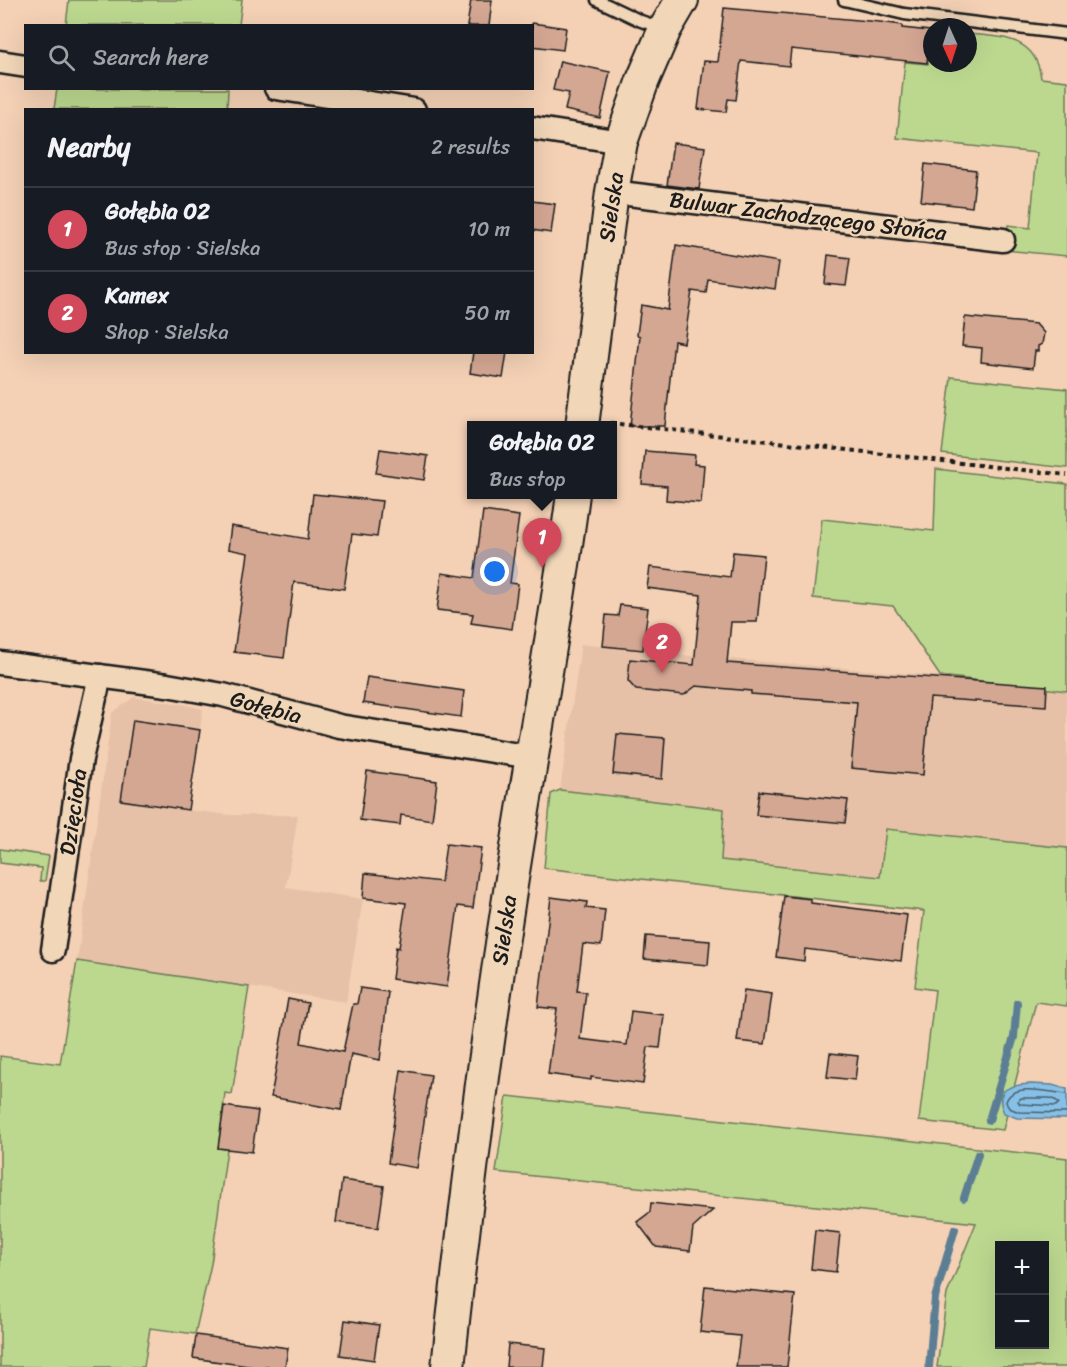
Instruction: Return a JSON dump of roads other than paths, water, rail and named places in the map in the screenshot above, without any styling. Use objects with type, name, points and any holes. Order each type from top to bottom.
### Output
[{"type":"street","name":"Sielska","points":[[582,421],[612,192],[621,142],[632,106],[665,29],[682,0]]},
{"type":"street","points":[[0,62],[24,66]]},
{"type":"street","points":[[289,90],[401,108]]},
{"type":"street","points":[[534,128],[621,142]]},
{"type":"street","name":"Bulwar Zachodzącego Słońca","points":[[612,192],[1003,240]]},
{"type":"street","name":"Sielska","points":[[448,1367],[482,1084],[572,499]]},
{"type":"street","name":"Gołębia","points":[[0,663],[167,685],[223,695],[339,726],[531,757]]},
{"type":"street","name":"Dzięcioła","points":[[53,950],[81,759],[100,676]]},
{"type":"lane","points":[[597,0],[641,21],[665,29]]},
{"type":"lane","points":[[844,0],[904,14],[1067,34]]},
{"type":"water","points":[[1017,1085],[1052,1085],[1067,1089],[1067,1119],[1017,1118],[1004,1113],[1001,1105],[1002,1093]]},
{"type":"waterway","points":[[989,1120],[1014,1037],[1017,1003]]},
{"type":"waterway","points":[[964,1198],[978,1154]]},
{"type":"waterway","points":[[929,1367],[935,1298],[955,1229]]},
{"type":"place","name":"Gołębia 02","points":[[542,568]]},
{"type":"place","name":"Kamex","points":[[662,673]]}]
